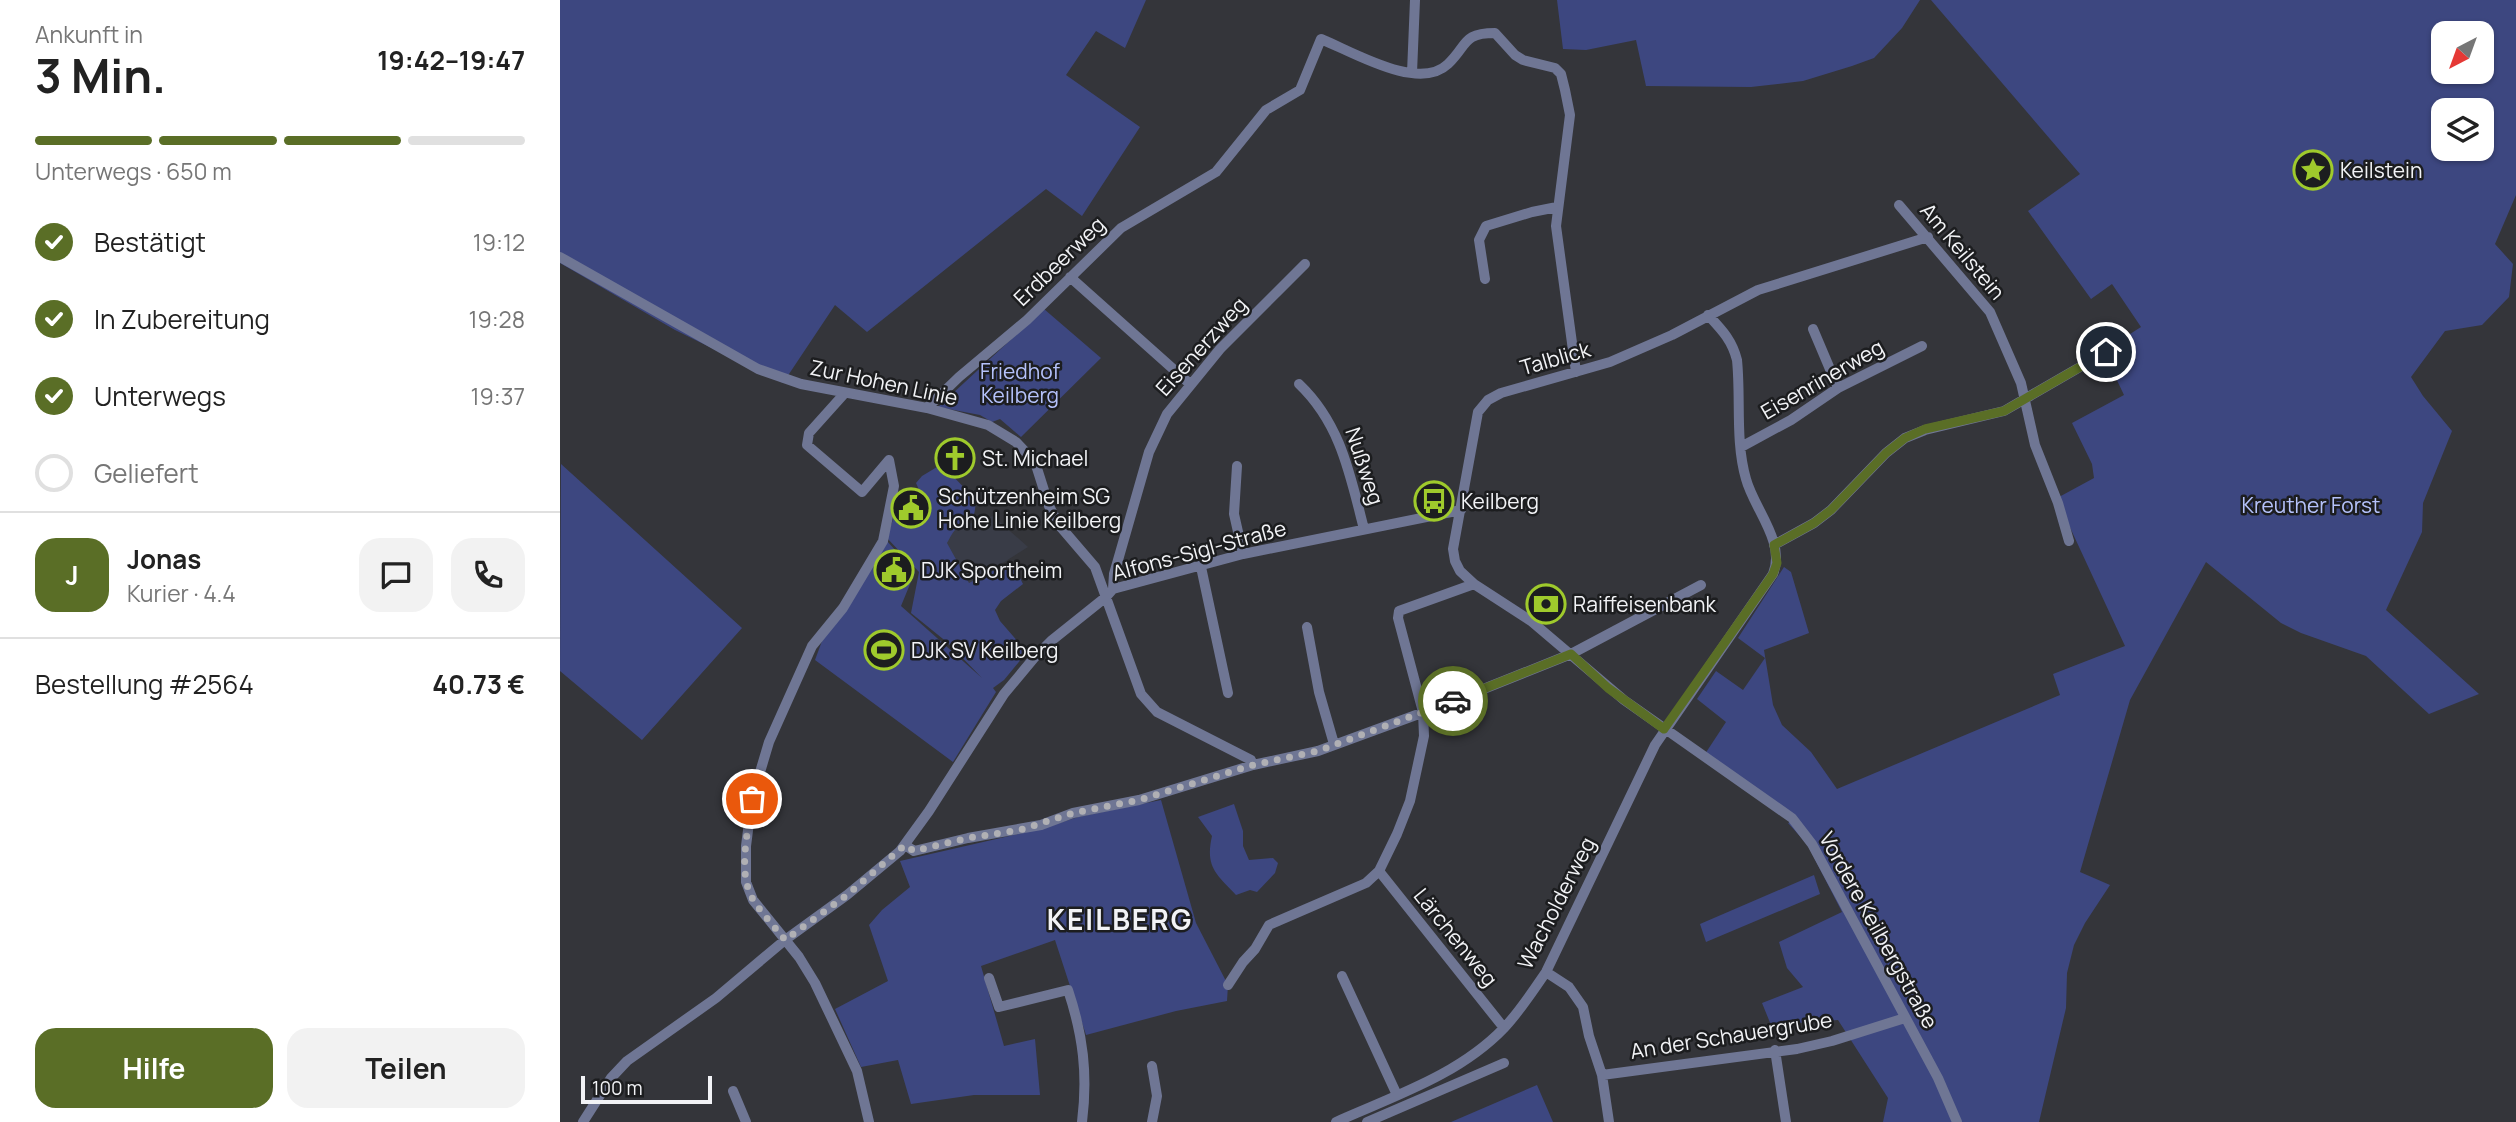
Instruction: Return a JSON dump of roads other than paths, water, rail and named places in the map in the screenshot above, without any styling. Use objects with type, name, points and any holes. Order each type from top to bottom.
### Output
[{"type":"street","points":[[1416,0],[1412,74],[1434,73],[1443,68],[1470,38],[1479,33],[1495,33],[1523,60],[1555,68],[1561,74],[1570,115],[1556,226],[1576,372]]},
{"type":"street","name":"Erdbeerweg","points":[[927,408],[959,377],[1027,320],[1121,228],[1216,172],[1266,110],[1300,90],[1321,39],[1398,71],[1412,74]]},
{"type":"street","name":"Am Keilstein","points":[[1899,205],[1990,312],[2021,383],[2035,445],[2058,503],[2069,541]]},
{"type":"street","points":[[1485,279],[1479,240],[1486,226],[1532,212],[1557,208]]},
{"type":"street","name":"Talblick","points":[[1571,654],[1531,621],[1474,584],[1455,561],[1453,549],[1478,412],[1482,406],[1502,393],[1576,372],[1641,349],[1758,290],[1928,237]]},
{"type":"street","name":"Zur Hohen Linie","points":[[560,257],[758,369],[801,384],[927,408],[988,425],[1016,442],[1035,462],[1049,506],[1059,525],[1095,567],[1110,593],[1141,694],[1157,712],[1251,760],[1253,765]]},
{"type":"street","name":"Eisenerzweg","points":[[1110,593],[1149,452],[1167,414],[1220,349],[1306,264]]},
{"type":"street","points":[[1070,277],[1190,384]]},
{"type":"street","points":[[1708,315],[1733,345],[1737,360],[1741,447],[1746,479],[1774,545],[1814,523],[1831,510],[1886,453],[1905,438],[1925,429],[2004,411],[2106,352]]},
{"type":"street","points":[[1813,329],[1838,388]]},
{"type":"street","name":"Eisenrinerweg","points":[[1741,447],[1791,420],[1838,388],[1922,346]]},
{"type":"street","name":"Nußweg","points":[[1299,384],[1321,407],[1337,434],[1364,529]]},
{"type":"street","points":[[844,394],[809,433],[807,445],[862,492],[889,460],[894,486],[883,541],[843,608],[812,646],[769,742],[752,799],[746,882],[753,900],[799,957],[815,983],[857,1071],[869,1122]]},
{"type":"street","points":[[1237,466],[1234,514],[1243,554]]},
{"type":"street","name":"Alfons-Sigl-Straße","points":[[583,1122],[611,1078],[627,1061],[716,998],[903,848],[1004,694],[1034,657],[1110,593],[1243,554],[1461,510]]},
{"type":"street","name":"Wacholderweg","points":[[1336,1122],[1431,1080],[1464,1061],[1504,1028],[1546,972],[1664,729],[1773,574],[1777,563],[1774,545]]},
{"type":"street","points":[[1201,567],[1228,693]]},
{"type":"street","points":[[1228,985],[1269,925],[1366,883],[1379,871],[1410,801],[1424,736],[1423,712],[1398,618],[1399,611],[1474,584]]},
{"type":"street","points":[[903,848],[914,851],[1041,825],[1073,813],[1139,800],[1253,765],[1318,751],[1571,654],[1701,585]]},
{"type":"street","points":[[1307,627],[1319,692],[1334,744]]},
{"type":"street","name":"Vordere Keilbergstraße","points":[[1571,654],[1608,688],[1792,818],[1812,844],[1938,1078],[1957,1122]]},
{"type":"street","name":"Lärchenweg","points":[[1379,871],[1504,1028]]},
{"type":"street","points":[[1546,972],[1569,987],[1583,1007],[1602,1075],[1609,1122]]},
{"type":"street","points":[[1342,976],[1397,1095]]},
{"type":"street","points":[[989,978],[999,1007],[1068,990],[1086,1066],[1082,1122]]},
{"type":"street","name":"An der Schauergrube","points":[[1602,1075],[1797,1049],[1905,1018]]},
{"type":"street","points":[[1775,1050],[1786,1122]]},
{"type":"street","points":[[1367,1122],[1504,1063]]},
{"type":"street","points":[[1152,1066],[1157,1096],[1152,1122]]},
{"type":"street","points":[[733,1091],[746,1122]]},
{"type":"place","name":"Keilstein","points":[[2313,170]]},
{"type":"place","name":"St. Michael","points":[[955,458]]},
{"type":"place","name":"Keilberg","points":[[1434,501]]},
{"type":"place","name":"Schützenheim SG Hohe Linie Keilberg","points":[[911,508]]},
{"type":"place","name":"DJK Sportheim","points":[[894,570]]},
{"type":"place","name":"Raiffeisenbank","points":[[1546,604]]},
{"type":"place","name":"DJK SV Keilberg","points":[[884,650]]},
{"type":"district","name":"KEILBERG","points":[[1120,919]]},
{"type":"park label","name":"Friedhof Keilberg","points":[[1020,383]]},
{"type":"park label","name":"Kreuther Forst","points":[[2311,505]]}]
